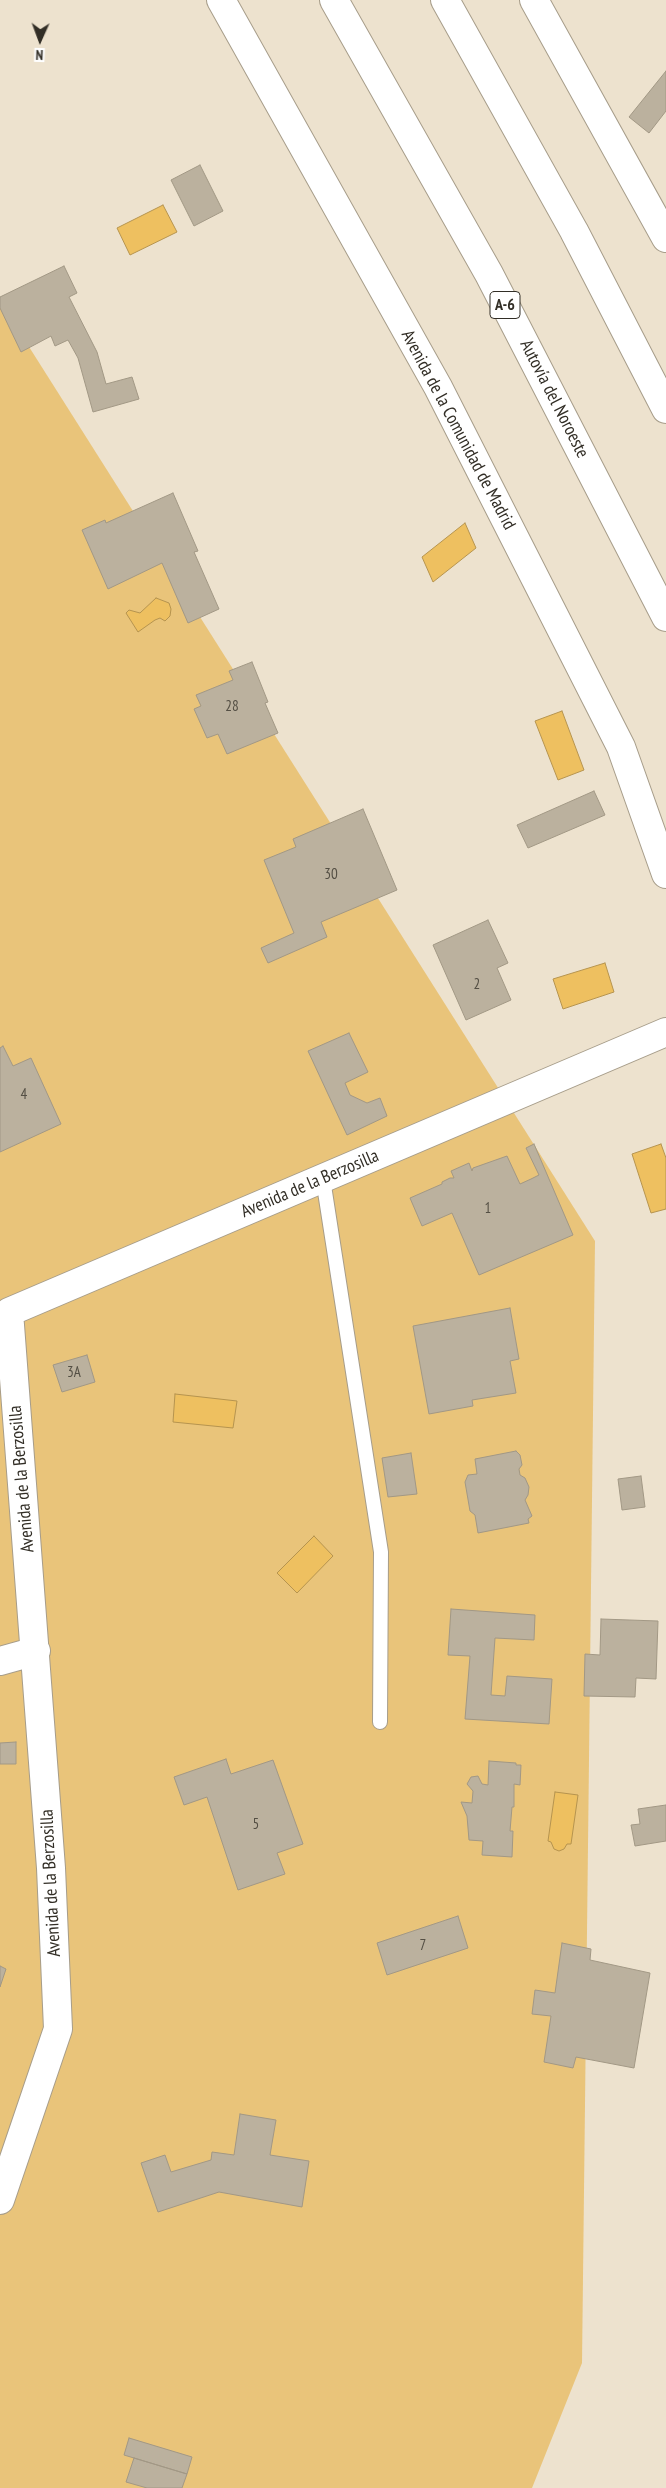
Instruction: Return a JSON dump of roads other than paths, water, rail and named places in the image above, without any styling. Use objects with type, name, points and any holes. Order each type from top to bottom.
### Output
[{"type":"main road","name":"Avenida de la Comunidad de Madrid","points":[[221,0],[447,404],[621,747],[666,874]]},
{"type":"main road","name":"Autovía del Noroeste","points":[[334,0],[489,274],[666,617]]},
{"type":"main road","points":[[445,0],[574,231],[666,408]]},
{"type":"main road","points":[[534,0],[666,238]]},
{"type":"main road","name":"Avenida de la Berzosilla","points":[[0,2200],[58,2029],[51,1868],[36,1651],[4,1303],[323,1179],[666,1032]]},
{"type":"main road","points":[[0,1661],[36,1651]]},
{"type":"lane","points":[[323,1179],[381,1552],[380,1722]]}]
